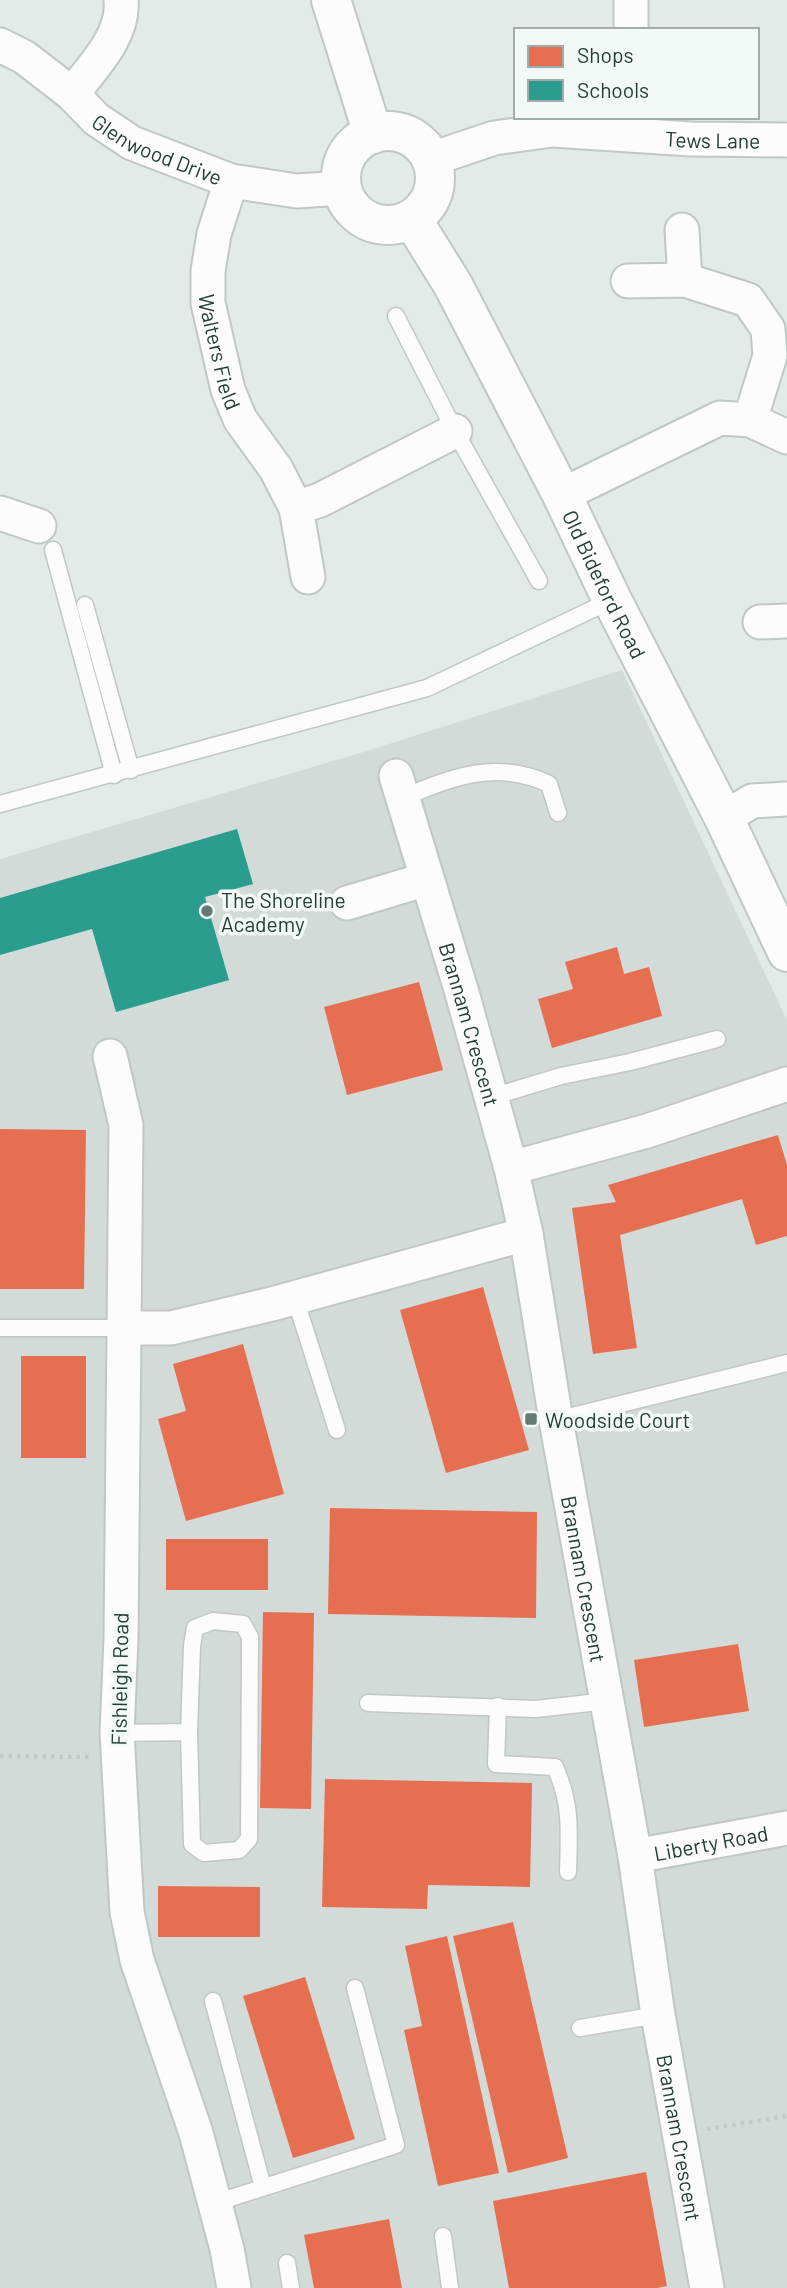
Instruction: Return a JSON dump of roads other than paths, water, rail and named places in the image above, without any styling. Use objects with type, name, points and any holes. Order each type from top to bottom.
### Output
[{"type":"street","points":[[72,94],[103,53],[117,29],[121,0]]},
{"type":"street","points":[[331,0],[373,134]]},
{"type":"street","points":[[631,0],[631,28]]},
{"type":"street","name":"Glenwood Drive","points":[[0,45],[24,57],[72,94],[96,119],[132,143],[231,181],[297,191],[342,188]]},
{"type":"street","name":"Tews Lane","points":[[432,159],[494,138],[552,130],[691,139],[787,140]]},
{"type":"street","points":[[393,131],[411,137],[432,159],[435,176],[432,195],[425,208],[412,219],[396,225],[377,224],[362,218],[350,206],[342,188],[341,172],[349,153],[363,138],[373,134],[393,131]]},
{"type":"street","name":"Walters Field","points":[[231,181],[214,234],[208,271],[208,303],[228,390],[240,419],[276,469],[296,508],[308,577]]},
{"type":"street","name":"Old Bideford Road","points":[[412,219],[453,285],[562,495],[612,600],[724,818],[787,953]]},
{"type":"street","points":[[682,230],[685,280]]},
{"type":"street","points":[[628,281],[685,280],[748,300],[777,326],[750,420]]},
{"type":"street","points":[[562,495],[720,418],[750,420],[787,437]]},
{"type":"street","points":[[296,508],[320,500],[455,430]]},
{"type":"street","points":[[0,513],[46,538]]},
{"type":"street","name":"Brannam Crescent","points":[[400,787],[492,1097],[512,1168],[526,1234],[556,1420],[635,1856],[658,2015],[706,2288]]},
{"type":"street","points":[[724,818],[752,801],[787,799]]},
{"type":"street","points":[[347,903],[427,879]]},
{"type":"street","name":"Fishleigh Road","points":[[110,1056],[126,1125],[121,1639],[117,1745],[127,1912],[137,1960],[196,2133],[227,2249],[234,2288]]},
{"type":"street","points":[[512,1168],[647,1130],[787,1084]]},
{"type":"street","points":[[122,1328],[171,1328],[295,1298],[526,1234]]},
{"type":"street","name":"Liberty Road","points":[[635,1856],[787,1828]]},
{"type":"lane","points":[[396,316],[455,430],[539,581]]},
{"type":"lane","points":[[46,538],[114,775]]},
{"type":"lane","points":[[0,804],[428,688],[612,600]]},
{"type":"lane","points":[[85,605],[131,770]]},
{"type":"lane","points":[[400,787],[486,772],[534,777],[549,784],[558,813]]},
{"type":"lane","points":[[492,1097],[561,1076],[717,1040]]},
{"type":"lane","points":[[295,1298],[337,1430]]},
{"type":"lane","points":[[0,1328],[122,1328]]},
{"type":"lane","points":[[556,1420],[787,1363]]},
{"type":"lane","points":[[213,1621],[243,1624],[250,1637],[249,1839],[239,1850],[204,1853],[192,1844],[189,1732],[195,1628],[213,1621]]},
{"type":"lane","points":[[368,1703],[536,1709],[607,1701]]},
{"type":"lane","points":[[498,1706],[496,1764],[555,1767],[563,1785],[570,1818],[568,1872]]},
{"type":"lane","points":[[117,1745],[189,1732]]},
{"type":"lane","points":[[215,2203],[396,2145],[355,1988]]},
{"type":"lane","points":[[213,2001],[263,2187]]},
{"type":"lane","points":[[580,2028],[658,2015]]},
{"type":"lane","points":[[443,2236],[450,2288]]},
{"type":"lane","points":[[287,2263],[291,2288]]},
{"type":"place","name":"The Shoreline Academy","points":[[207,911]]},
{"type":"place","name":"Woodside Court","points":[[531,1419]]}]
